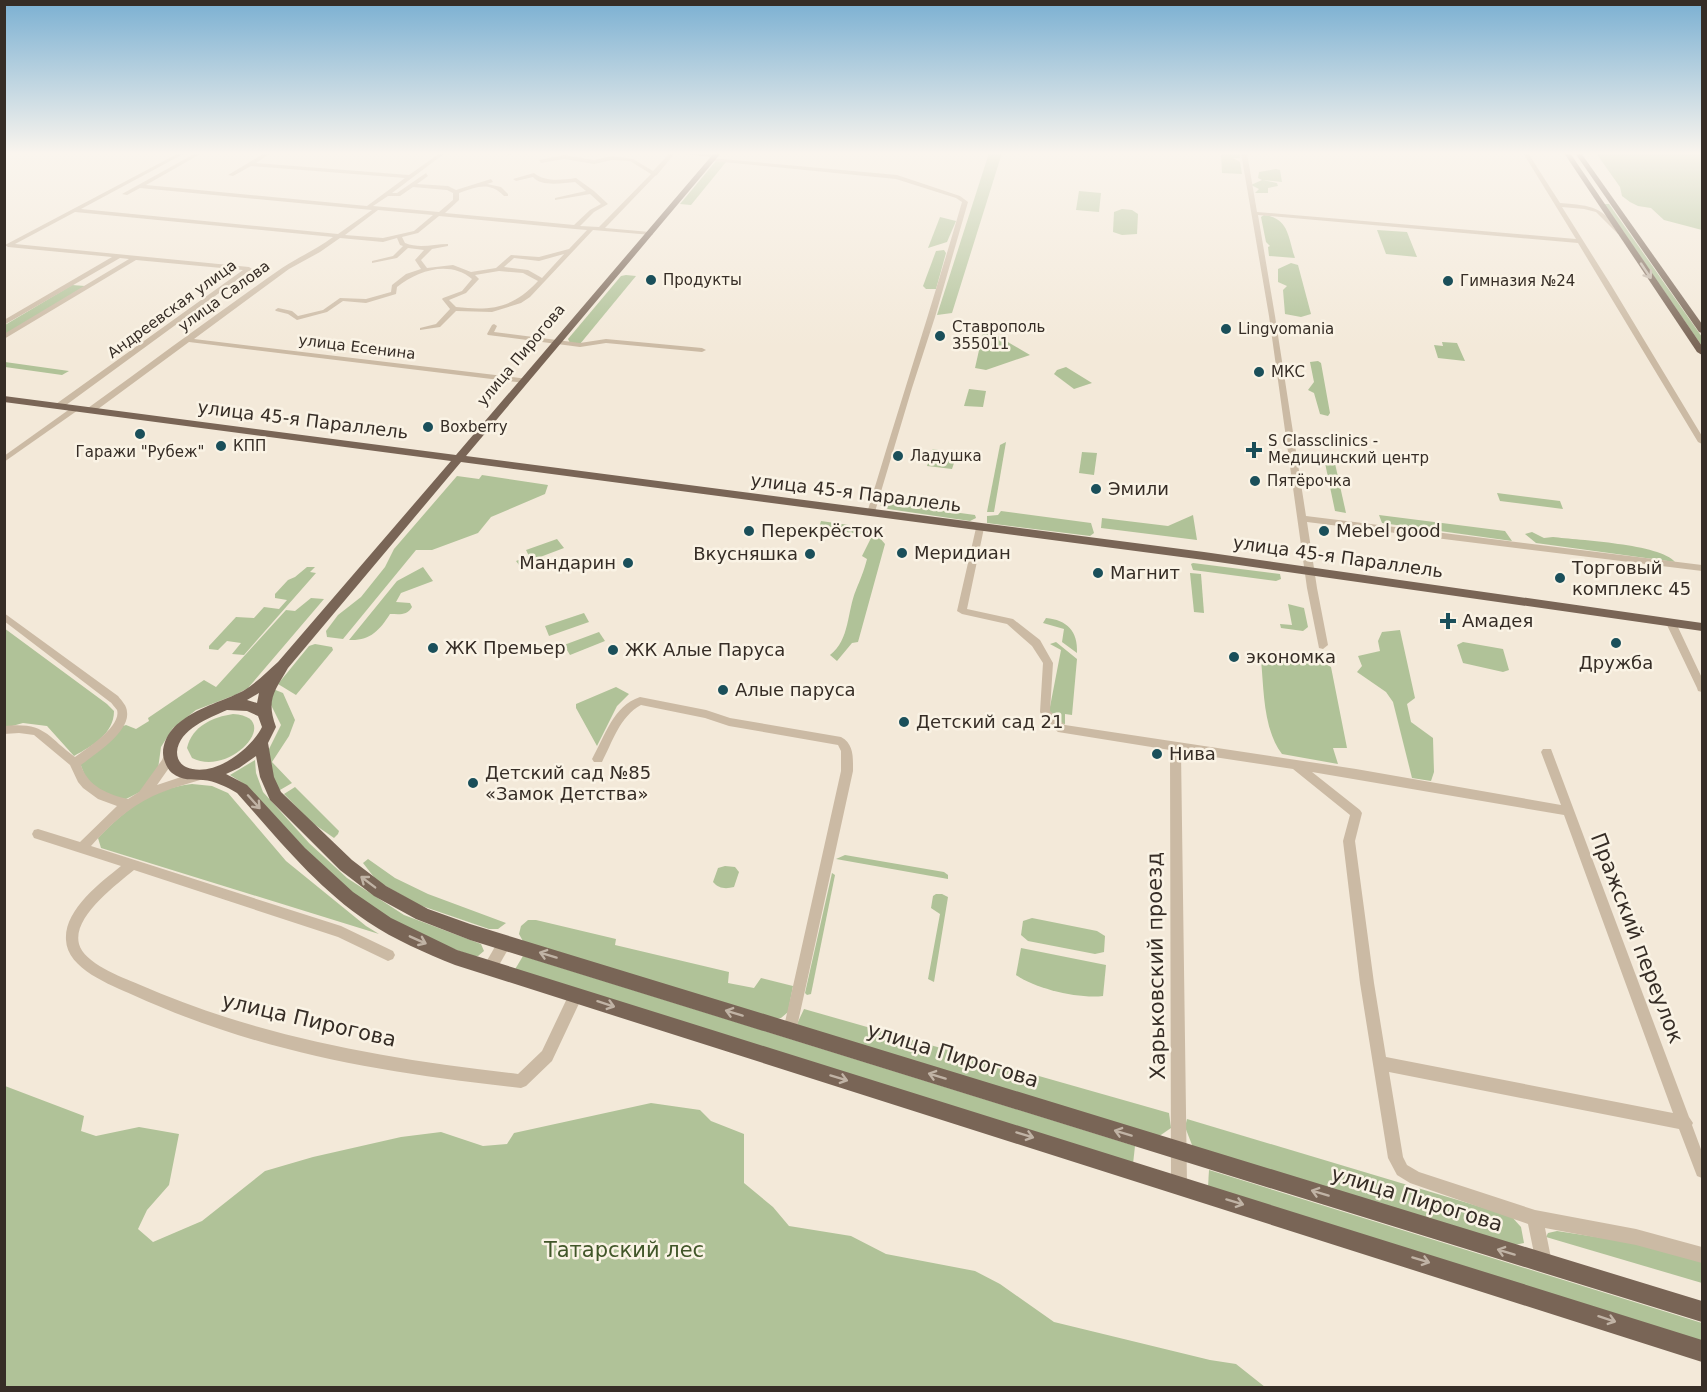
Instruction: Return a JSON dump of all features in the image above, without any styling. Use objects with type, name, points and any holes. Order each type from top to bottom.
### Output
[{"type":"main road","name":"улица Пирогова","points":[[664,218],[283,665],[264,697],[264,713],[269,727],[261,744],[267,777],[275,796],[346,865],[380,891],[422,914],[790,1031],[1702,1312]]},
{"type":"main road","points":[[1610,218],[1702,352]]},
{"type":"main road","points":[[1623,218],[1702,330]]},
{"type":"main road","name":"улица 45-я Параллель","points":[[4,399],[1310,571],[1702,627]]},
{"type":"main road","name":"улица Пирогова","points":[[170,754],[172,744],[183,729],[200,716],[248,694],[283,665]]},
{"type":"main road","name":"улица Пирогова","points":[[214,709],[243,704],[255,707],[264,713]]},
{"type":"main road","points":[[205,775],[234,766],[249,757],[261,744]]},
{"type":"main road","points":[[170,754],[177,769],[186,773],[229,781],[242,789],[329,881],[364,910],[404,933],[455,957],[1702,1351]]},
{"type":"street","points":[[6,246],[58,218]]},
{"type":"street","points":[[154,218],[383,240],[416,232],[435,218]]},
{"type":"street","name":"улица Салова","points":[[91,410],[287,268],[318,251],[364,218]]},
{"type":"street","points":[[481,218],[650,234]]},
{"type":"street","points":[[575,227],[584,218]]},
{"type":"street","points":[[601,230],[613,218]]},
{"type":"street","points":[[871,513],[908,388],[932,320],[961,218]]},
{"type":"street","points":[[1254,218],[1272,316],[1323,645]]},
{"type":"street","points":[[1311,218],[1580,241]]},
{"type":"street","points":[[1566,218],[1702,442]]},
{"type":"street","points":[[1605,218],[1620,233]]},
{"type":"street","points":[[278,310],[290,312],[297,318],[325,311],[342,299],[366,300],[385,296],[394,293],[394,286],[408,274],[447,267],[466,269],[476,279],[476,282],[465,292],[445,299],[454,309],[486,312],[516,304],[528,296],[591,228]]},
{"type":"street","points":[[399,237],[402,244],[407,246],[429,249],[446,244]]},
{"type":"street","name":"Андреевская улица","points":[[6,246],[249,269],[58,406]]},
{"type":"street","points":[[374,262],[398,258],[407,246]]},
{"type":"street","points":[[410,260],[418,260],[429,249]]},
{"type":"street","points":[[499,268],[513,256],[539,259],[570,251]]},
{"type":"street","points":[[4,323],[119,256]]},
{"type":"street","points":[[4,337],[136,257]]},
{"type":"street","points":[[418,260],[425,270]]},
{"type":"street","points":[[471,274],[499,268],[527,271],[542,281]]},
{"type":"street","points":[[422,329],[438,326],[454,309]]},
{"type":"street","points":[[494,326],[490,334],[586,346],[606,341],[702,350]]},
{"type":"street","name":"улица Есенина","points":[[186,340],[525,381]]},
{"type":"street","points":[[4,460],[76,408]]},
{"type":"street","points":[[1304,519],[1702,568]]},
{"type":"street","points":[[980,528],[962,611],[1010,621],[1036,643],[1048,663],[1045,712],[1062,729],[1296,765],[1569,811]]},
{"type":"street","points":[[4,616],[114,699],[122,709],[123,719],[118,727],[75,763]]},
{"type":"street","points":[[1671,622],[1702,688]]},
{"type":"street","points":[[598,759],[624,711],[631,704],[640,701],[706,714],[729,722],[841,741],[847,750],[847,771],[790,1031]]},
{"type":"street","points":[[4,730],[27,727],[43,733],[50,738],[60,753],[75,763],[84,780],[99,794],[116,802],[127,803]]},
{"type":"street","name":"Харьковский проезд","points":[[1175,746],[1179,1184]]},
{"type":"street","name":"Пражский переулок","points":[[1547,752],[1702,1171]]},
{"type":"street","points":[[143,795],[167,762],[170,754]]},
{"type":"street","points":[[1296,765],[1356,813],[1349,841],[1367,983],[1396,1158],[1402,1170],[1415,1178],[1535,1218],[1636,1237],[1702,1255]]},
{"type":"street","points":[[83,847],[105,822],[127,803],[143,795],[205,775]]},
{"type":"street","points":[[38,834],[341,932],[388,955]]},
{"type":"street","name":"улица Пирогова","points":[[133,864],[101,891],[77,918],[72,940],[76,953],[100,973],[169,1007],[254,1036],[423,1071],[521,1082],[546,1056],[576,995]]},
{"type":"street","points":[[490,968],[506,942]]},
{"type":"street","points":[[1380,1063],[1686,1123]]},
{"type":"street","points":[[1535,1218],[1544,1263]]},
{"type":"green space","points":[[940,218],[956,221],[947,242],[928,248]]},
{"type":"green space","points":[[968,218],[982,218],[952,313],[937,315]]},
{"type":"green space","points":[[1114,218],[1138,218],[1137,234],[1122,235],[1113,232]]},
{"type":"green space","points":[[1261,218],[1274,218],[1283,224],[1295,258],[1269,256],[1268,247],[1270,246],[1266,242]]},
{"type":"green space","points":[[1614,218],[1619,218],[1702,337],[1702,346]]},
{"type":"green space","points":[[1662,218],[1702,218],[1702,230]]},
{"type":"green space","points":[[1377,230],[1407,232],[1417,257],[1386,254]]},
{"type":"green space","points":[[944,250],[946,253],[936,289],[926,289],[923,286],[936,251]]},
{"type":"green space","points":[[1291,263],[1298,265],[1311,314],[1301,317],[1285,314],[1283,290],[1287,286],[1278,282],[1278,269]]},
{"type":"green space","points":[[621,276],[636,276],[580,344],[570,343],[568,339]]},
{"type":"green space","points":[[72,285],[85,286],[5,335],[5,325]]},
{"type":"green space","points":[[984,328],[1030,355],[986,370],[975,368]]},
{"type":"green space","points":[[1442,342],[1457,343],[1465,361],[1438,358],[1434,345],[1443,346]]},
{"type":"green space","points":[[5,362],[69,371],[62,375],[5,367]]},
{"type":"green space","points":[[1310,362],[1321,363],[1330,413],[1328,416],[1320,414],[1314,393],[1308,390],[1314,382]]},
{"type":"green space","points":[[1066,367],[1092,383],[1074,389],[1054,374],[1057,370]]},
{"type":"green space","points":[[969,389],[986,391],[983,407],[964,406]]},
{"type":"green space","points":[[1006,442],[994,512],[987,512],[1000,445]]},
{"type":"green space","points":[[933,449],[957,453],[955,462],[950,461],[954,463],[952,469],[927,466],[929,460],[935,461],[936,464],[937,460],[930,459],[928,455]]},
{"type":"green space","points":[[1082,452],[1097,453],[1094,475],[1079,473]]},
{"type":"green space","points":[[1324,458],[1334,459],[1346,513],[1335,511]]},
{"type":"green space","points":[[482,475],[548,485],[545,494],[491,517],[478,533],[432,550],[416,550],[343,639],[327,637],[326,631],[338,615],[361,597],[385,567],[394,549],[457,476],[479,479]]},
{"type":"green space","points":[[1497,493],[1560,501],[1563,509],[1500,501]]},
{"type":"green space","points":[[879,502],[975,515],[976,518],[970,521],[888,509],[881,506]]},
{"type":"green space","points":[[1001,511],[1091,523],[1094,533],[1090,536],[987,523],[987,516],[998,515]]},
{"type":"green space","points":[[1193,515],[1197,540],[1101,528],[1102,518],[1168,526]]},
{"type":"green space","points":[[1379,515],[1505,531],[1512,541],[1382,523]]},
{"type":"green space","points":[[821,521],[870,528],[867,535],[819,528]]},
{"type":"green space","points":[[1532,532],[1544,538],[1553,537],[1637,547],[1667,556],[1675,562],[1536,543],[1525,534]]},
{"type":"green space","points":[[879,537],[885,544],[858,642],[852,643],[837,661],[830,655],[845,633],[853,598],[867,559],[862,556],[871,538]]},
{"type":"green space","points":[[557,539],[564,548],[519,565],[516,561],[529,556],[526,550]]},
{"type":"green space","points":[[1191,564],[1280,574],[1281,579],[1276,581],[1193,570]]},
{"type":"green space","points":[[307,567],[315,567],[310,572],[316,573],[244,655],[232,654],[241,643],[227,641],[218,650],[209,649],[209,646],[236,617],[254,618],[264,607],[279,609],[287,600],[275,598],[275,594],[288,580]]},
{"type":"green space","points":[[423,567],[433,581],[401,593],[396,602],[410,603],[412,607],[408,612],[390,614],[373,634],[363,639],[349,640],[397,581]]},
{"type":"green space","points":[[1190,573],[1201,574],[1204,613],[1194,612]]},
{"type":"green space","points":[[311,598],[324,599],[248,688],[196,710],[173,728],[161,747],[158,769],[142,791],[126,799],[107,797],[86,779],[80,763],[123,726],[136,729],[149,721],[148,718],[204,680],[216,687],[286,610],[295,611]]},
{"type":"green space","points":[[1288,604],[1304,608],[1308,627],[1303,631],[1281,628],[1280,624],[1292,625]]},
{"type":"green space","points":[[584,613],[589,622],[549,636],[545,626]]},
{"type":"green space","points":[[1046,618],[1060,621],[1070,628],[1076,639],[1077,653],[1062,642],[1064,629],[1043,623]]},
{"type":"green space","points":[[4,628],[114,711],[110,726],[101,738],[74,756],[47,726],[23,723],[5,728]]},
{"type":"green space","points":[[1400,630],[1415,698],[1407,704],[1411,722],[1433,738],[1434,772],[1431,781],[1412,778],[1393,702],[1386,692],[1357,672],[1362,666],[1358,656],[1380,651],[1378,641],[1382,632]]},
{"type":"green space","points":[[599,632],[605,641],[570,655],[564,645]]},
{"type":"green space","points":[[1056,642],[1077,659],[1072,715],[1065,714],[1065,724],[1059,723],[1049,712],[1061,650],[1050,644]]},
{"type":"green space","points":[[1463,642],[1503,649],[1509,670],[1503,672],[1463,663],[1457,645]]},
{"type":"green space","points":[[315,644],[332,647],[333,650],[296,695],[278,684],[309,646]]},
{"type":"green space","points":[[1269,653],[1315,658],[1331,667],[1347,748],[1333,748],[1338,764],[1282,754],[1271,733],[1266,709],[1261,660]]},
{"type":"green space","points":[[616,687],[629,694],[617,706],[597,746],[576,704]]},
{"type":"green space","points":[[273,689],[283,693],[295,720],[289,736],[272,762],[292,783],[280,790],[275,784],[267,753],[281,725],[269,701]]},
{"type":"green space","points":[[233,714],[248,718],[254,725],[253,735],[246,745],[235,754],[222,760],[207,762],[192,758],[187,748],[198,728],[218,717]]},
{"type":"green space","points":[[255,760],[256,773],[263,792],[309,843],[347,878],[404,915],[481,944],[484,951],[478,956],[473,956],[430,940],[402,927],[362,902],[330,874],[241,782],[230,775]]},
{"type":"green space","points":[[192,784],[212,786],[228,793],[286,861],[379,934],[101,848],[98,838],[129,809],[164,790]]},
{"type":"green space","points":[[295,787],[339,831],[334,838],[311,822],[284,794]]},
{"type":"green space","points":[[845,855],[944,872],[948,875],[948,879],[836,859]]},
{"type":"green space","points":[[368,859],[395,878],[428,894],[506,923],[498,929],[489,929],[419,905],[377,881],[363,863]]},
{"type":"green space","points":[[735,867],[739,872],[734,887],[723,888],[713,882],[718,868]]},
{"type":"green space","points":[[832,873],[835,875],[811,994],[807,995],[805,993]]},
{"type":"green space","points":[[936,894],[948,897],[934,982],[928,979],[940,914],[931,908],[933,896]]},
{"type":"green space","points":[[1032,918],[1097,931],[1105,936],[1104,952],[1095,954],[1028,941],[1021,935],[1023,921]]},
{"type":"green space","points":[[528,920],[616,939],[615,945],[729,972],[728,983],[754,988],[761,978],[793,986],[788,1012],[781,1018],[771,1020],[524,943],[519,934],[521,926]]},
{"type":"green space","points":[[1021,948],[1106,965],[1103,996],[1070,994],[1046,989],[1024,980],[1016,975]]},
{"type":"green space","points":[[523,956],[1135,1146],[1133,1164],[514,971]]},
{"type":"green space","points":[[804,1009],[1169,1113],[1171,1128],[1155,1139],[805,1031],[797,1024]]},
{"type":"green space","name":"Татарский лес","points":[[5,1086],[84,1116],[81,1131],[96,1136],[139,1127],[179,1134],[169,1185],[147,1210],[138,1229],[153,1242],[202,1221],[265,1171],[313,1157],[401,1137],[441,1132],[483,1146],[507,1144],[514,1133],[651,1103],[700,1110],[711,1121],[744,1134],[744,1183],[773,1207],[789,1226],[851,1236],[886,1254],[975,1271],[1000,1284],[1054,1322],[1210,1360],[1236,1364],[1265,1387],[5,1387]]},
{"type":"green space","points":[[1187,1119],[1511,1216],[1521,1227],[1524,1243],[1510,1246],[1194,1150],[1185,1127]]},
{"type":"green space","points":[[1209,1170],[1702,1323],[1702,1342],[1208,1187]]},
{"type":"green space","points":[[1557,1231],[1642,1244],[1702,1261],[1702,1283],[1546,1237],[1548,1233]]},
{"type":"place","name":"Продукты","points":[[651,280]]},
{"type":"place","name":"Гимназия №24","points":[[1448,281]]},
{"type":"place","name":"Lingvomania","points":[[1226,329]]},
{"type":"place","name":"Ставрополь 355011","points":[[940,336]]},
{"type":"place","name":"МКС","points":[[1259,372]]},
{"type":"place","name":"Boxberry","points":[[428,427]]},
{"type":"place","name":"Гаражи \"Рубеж\"","points":[[140,434]]},
{"type":"place","name":"КПП","points":[[221,446]]},
{"type":"place","name":"S Classclinics - Медицинский центр","points":[[1254,450]]},
{"type":"place","name":"Ладушка","points":[[898,456]]},
{"type":"place","name":"Пятёрочка","points":[[1255,481]]},
{"type":"place","name":"Эмили","points":[[1096,489]]},
{"type":"place","name":"Перекрёсток","points":[[749,531]]},
{"type":"place","name":"Mebel good","points":[[1324,531]]},
{"type":"place","name":"Меридиан","points":[[902,553]]},
{"type":"place","name":"Вкусняшка","points":[[810,554]]},
{"type":"place","name":"Мандарин","points":[[628,563]]},
{"type":"place","name":"Магнит","points":[[1098,573]]},
{"type":"place","name":"Торговый комплекс 45","points":[[1560,578]]},
{"type":"place","name":"Амадея","points":[[1448,621]]},
{"type":"place","name":"Дружба","points":[[1616,643]]},
{"type":"place","name":"ЖК Премьер","points":[[433,648]]},
{"type":"place","name":"ЖК Алые Паруса","points":[[613,650]]},
{"type":"place","name":"экономка","points":[[1234,657]]},
{"type":"place","name":"Алые паруса","points":[[723,690]]},
{"type":"place","name":"Детский сад 21","points":[[904,722]]},
{"type":"place","name":"Нива","points":[[1157,754]]},
{"type":"place","name":"Детский сад №85 «Замок Детства»","points":[[473,783]]}]
